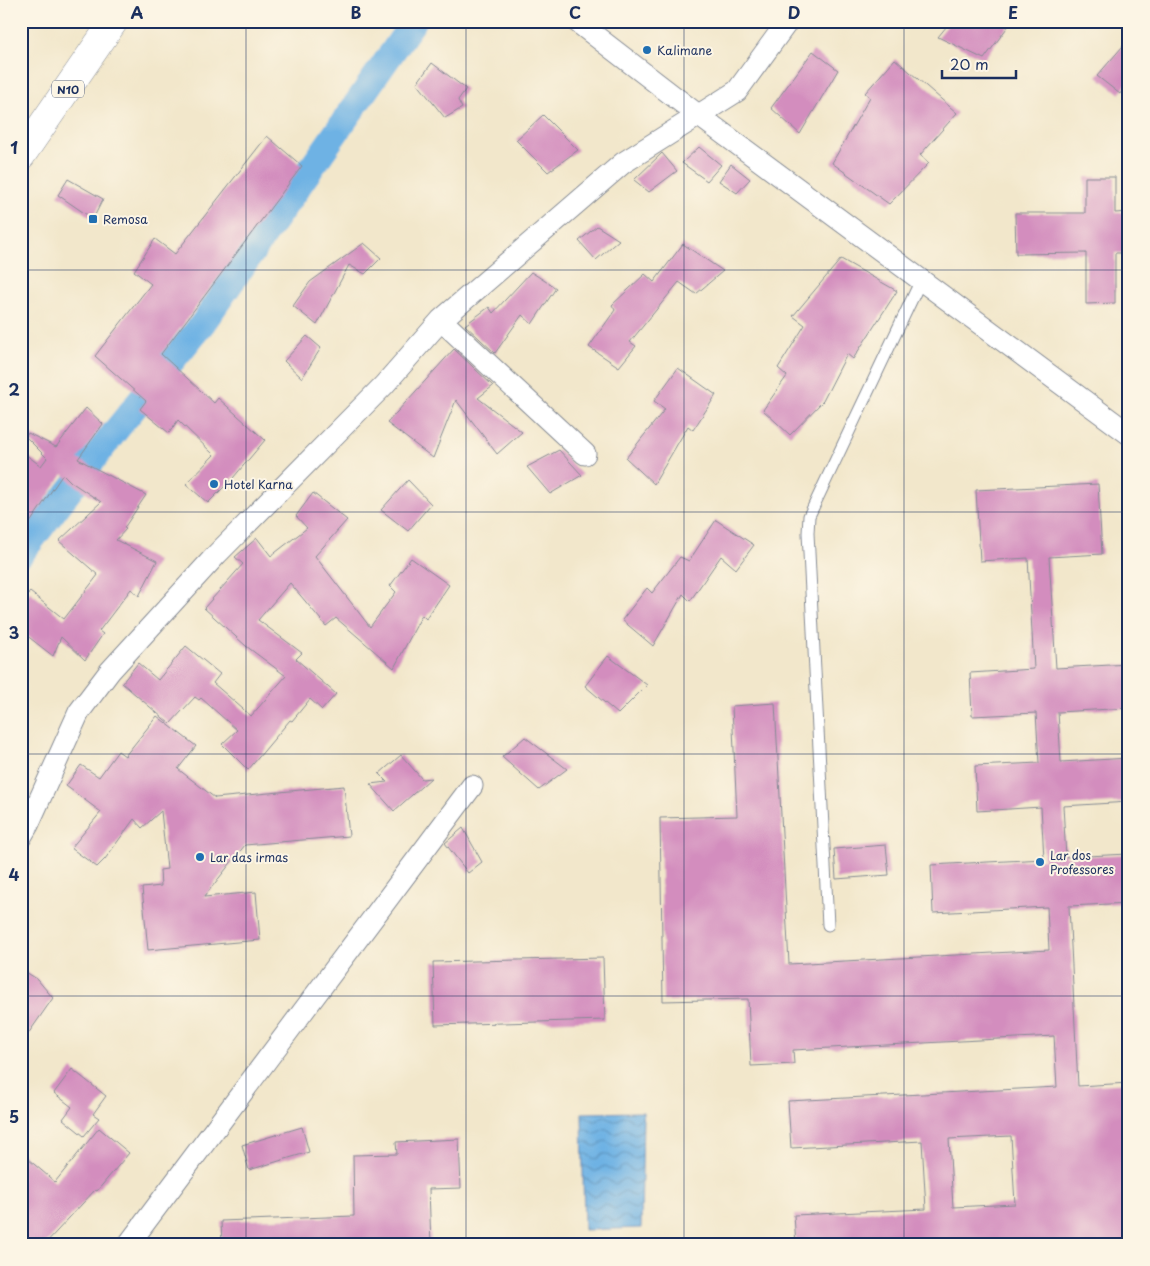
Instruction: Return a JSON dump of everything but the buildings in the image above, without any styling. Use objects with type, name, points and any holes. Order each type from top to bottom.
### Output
[{"type":"main road","name":"N10","points":[[21,156],[114,21]]},
{"type":"street","points":[[576,21],[698,115],[1129,434]]},
{"type":"street","points":[[21,836],[28,825],[79,712],[110,671],[216,554],[384,385],[441,320],[623,163],[737,91],[788,21]]},
{"type":"street","points":[[441,320],[585,454]]},
{"type":"street","points":[[128,1245],[472,786]]},
{"type":"lane","points":[[828,925],[808,534],[809,516],[920,280]]},
{"type":"water","points":[[643,1112],[641,1228],[584,1230],[582,1113]]},
{"type":"waterway","points":[[21,554],[117,429],[203,323],[414,21]]},
{"type":"place","name":"Kalimane","points":[[647,50]]},
{"type":"place","name":"Remosa","points":[[93,219]]},
{"type":"place","name":"Hotel Karna","points":[[214,484]]},
{"type":"place","name":"Lar das irmas","points":[[200,857]]},
{"type":"place","name":"Lar dos Professores","points":[[1040,862]]}]
